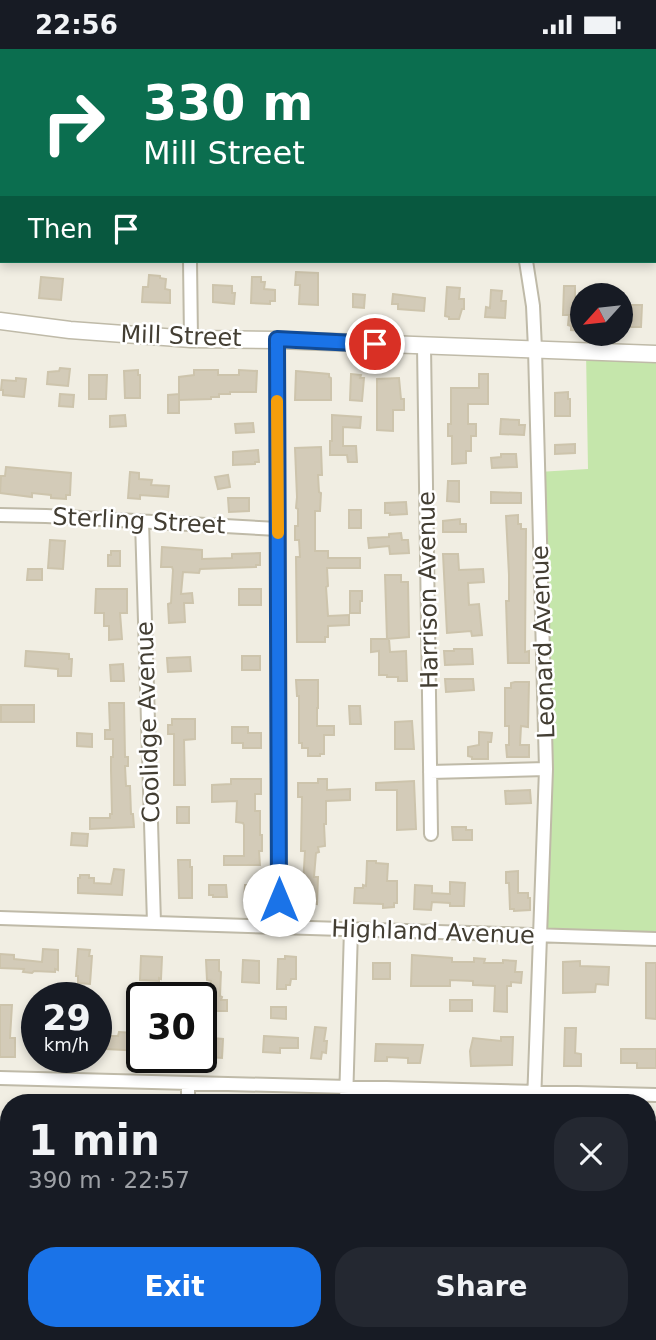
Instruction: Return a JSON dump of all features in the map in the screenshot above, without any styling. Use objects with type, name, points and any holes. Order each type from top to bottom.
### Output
[{"type":"street","points":[[190,263],[191,339]]},
{"type":"street","name":"Leonard Avenue","points":[[526,263],[536,349],[546,769],[534,1094]]},
{"type":"street","name":"Mill Street","points":[[0,321],[70,330],[191,339],[277,339],[656,354]]},
{"type":"street","points":[[277,339],[279,927]]},
{"type":"street","name":"Harrison Avenue","points":[[424,346],[431,834]]},
{"type":"street","name":"Sterling Street","points":[[0,515],[278,529]]},
{"type":"street","name":"Coolidge Avenue","points":[[142,521],[154,923]]},
{"type":"street","points":[[430,772],[546,769]]},
{"type":"street","name":"Highland Avenue","points":[[0,918],[656,939]]},
{"type":"street","points":[[346,1094],[351,929]]},
{"type":"street","points":[[0,1078],[346,1087],[478,1094]]},
{"type":"street","points":[[188,1083],[188,1094]]},
{"type":"green space","points":[[586,351],[656,354],[656,939],[540,935],[546,769],[538,472],[588,469]]},
{"type":"building","points":[[296,272],[318,273],[318,305],[299,304],[300,285],[295,285]]},
{"type":"building","points":[[149,275],[166,279],[165,289],[170,290],[170,303],[142,302],[143,287],[148,287]]},
{"type":"building","points":[[41,277],[63,279],[61,300],[39,298]]},
{"type":"building","points":[[252,277],[261,277],[261,282],[265,282],[264,289],[275,290],[275,301],[270,301],[270,304],[251,303]]},
{"type":"building","points":[[213,285],[232,286],[232,293],[235,293],[234,304],[213,302]]},
{"type":"building","points":[[564,286],[570,286],[570,326],[569,315],[563,315]]},
{"type":"building","points":[[447,287],[460,288],[459,299],[464,299],[464,309],[459,319],[445,316]]},
{"type":"building","points":[[491,290],[502,291],[501,301],[506,301],[505,318],[485,317],[486,307],[490,308]]},
{"type":"building","points":[[353,294],[365,295],[364,308],[353,307]]},
{"type":"building","points":[[393,294],[425,298],[424,311],[398,309],[398,304],[392,304]]},
{"type":"building","points":[[634,305],[642,305],[641,327],[634,327]]},
{"type":"building","points":[[60,368],[70,369],[68,386],[47,384],[48,372],[59,371]]},
{"type":"building","points":[[138,370],[140,398],[125,398],[124,371]]},
{"type":"building","points":[[194,370],[218,370],[218,375],[239,375],[239,370],[257,371],[256,392],[230,392],[211,399],[179,400],[179,377],[194,375]]},
{"type":"building","points":[[296,371],[329,374],[331,400],[295,400]]},
{"type":"building","points":[[351,374],[364,378],[362,401],[350,400]]},
{"type":"building","points":[[479,374],[488,374],[488,404],[468,404],[468,424],[476,424],[476,436],[471,436],[471,451],[466,451],[466,463],[452,464],[452,436],[448,436],[448,424],[451,424],[451,388],[479,388]]},
{"type":"building","points":[[89,375],[107,375],[106,399],[89,399]]},
{"type":"building","points":[[16,378],[26,379],[24,397],[3,395],[2,380],[16,381]]},
{"type":"building","points":[[399,378],[404,410],[393,410],[393,431],[377,430],[377,379]]},
{"type":"building","points":[[568,392],[570,416],[555,416],[555,393]]},
{"type":"building","points":[[60,394],[74,395],[73,407],[59,406]]},
{"type":"building","points":[[179,394],[179,413],[168,413],[168,395]]},
{"type":"building","points":[[125,415],[126,426],[110,427],[110,416]]},
{"type":"building","points":[[332,415],[361,417],[360,428],[343,427],[343,446],[356,446],[357,462],[348,462],[347,455],[330,455]]},
{"type":"building","points":[[501,419],[519,420],[519,425],[525,425],[524,435],[500,434]]},
{"type":"building","points":[[253,423],[254,432],[236,433],[235,424]]},
{"type":"building","points":[[575,444],[575,453],[555,454],[555,445]]},
{"type":"building","points":[[321,447],[322,475],[318,475],[320,511],[315,511],[315,551],[328,551],[328,558],[360,558],[360,568],[327,568],[328,616],[349,615],[349,625],[328,626],[325,642],[297,642],[296,557],[300,557],[299,540],[295,540],[298,509],[295,448]]},
{"type":"building","points":[[258,450],[259,462],[233,465],[233,452]]},
{"type":"building","points":[[501,454],[516,454],[517,467],[492,468],[491,458],[501,457]]},
{"type":"building","points":[[6,467],[71,473],[70,495],[66,495],[66,499],[32,493],[32,497],[0,493],[1,476],[5,476]]},
{"type":"building","points":[[130,472],[139,473],[139,479],[152,480],[151,485],[169,486],[168,497],[140,495],[140,499],[128,498]]},
{"type":"building","points":[[228,475],[230,487],[218,489],[215,477]]},
{"type":"building","points":[[448,481],[459,481],[459,502],[447,501]]},
{"type":"building","points":[[491,492],[521,493],[521,503],[491,503]]},
{"type":"building","points":[[228,498],[249,498],[249,511],[229,512]]},
{"type":"building","points":[[406,502],[407,514],[385,513],[385,503]]},
{"type":"building","points":[[349,510],[361,510],[361,528],[349,528]]},
{"type":"building","points":[[518,515],[518,524],[521,524],[521,529],[526,529],[525,652],[529,651],[529,663],[508,663],[506,601],[509,601],[509,575],[506,516]]},
{"type":"building","points":[[460,519],[460,524],[466,524],[466,532],[443,532],[443,521]]},
{"type":"building","points":[[401,533],[402,540],[408,540],[409,553],[390,554],[389,546],[369,548],[368,538],[389,537],[389,534]]},
{"type":"building","points":[[50,540],[65,541],[63,569],[48,568]]},
{"type":"building","points":[[162,547],[202,550],[202,559],[260,553],[260,565],[200,569],[199,573],[183,572],[181,594],[192,593],[193,603],[184,603],[185,622],[169,623],[168,604],[171,603],[173,570],[172,567],[161,567]]},
{"type":"building","points":[[111,551],[120,551],[120,566],[108,566],[108,555],[111,555]]},
{"type":"building","points":[[443,554],[458,554],[459,570],[483,569],[484,582],[468,583],[469,605],[479,604],[482,635],[472,636],[471,631],[447,633]]},
{"type":"building","points":[[28,569],[42,569],[42,580],[27,580]]},
{"type":"building","points":[[385,575],[401,575],[401,582],[408,582],[409,637],[387,639]]},
{"type":"building","points":[[96,589],[127,589],[127,613],[120,613],[122,639],[109,640],[109,626],[104,626],[104,613],[95,613]]},
{"type":"building","points":[[239,589],[261,589],[261,605],[239,605]]},
{"type":"building","points":[[350,591],[362,591],[360,613],[350,613]]},
{"type":"building","points":[[371,639],[389,639],[390,652],[406,651],[407,681],[379,675],[379,651],[371,652]]},
{"type":"building","points":[[472,649],[473,664],[445,665],[444,651]]},
{"type":"building","points":[[26,651],[69,654],[69,659],[72,659],[71,676],[58,676],[58,669],[25,666]]},
{"type":"building","points":[[242,656],[260,656],[260,670],[242,670]]},
{"type":"building","points":[[190,657],[191,671],[168,672],[167,658]]},
{"type":"building","points":[[123,664],[124,681],[111,681],[110,665]]},
{"type":"building","points":[[445,679],[473,679],[474,690],[446,692]]},
{"type":"building","points":[[296,680],[318,680],[317,726],[334,726],[334,735],[324,735],[324,754],[320,756],[308,756],[308,748],[302,748],[302,743],[299,743],[299,696]]},
{"type":"building","points":[[529,682],[528,727],[521,726],[520,745],[529,745],[529,757],[507,757],[509,726],[505,726],[505,688],[511,688],[511,683]]},
{"type":"building","points":[[109,703],[124,703],[125,757],[128,757],[128,766],[125,766],[126,786],[130,786],[134,827],[90,829],[90,818],[110,818],[112,814],[113,739],[105,739],[105,730],[110,730]]},
{"type":"building","points":[[1,705],[34,705],[34,722],[1,722]]},
{"type":"building","points":[[349,706],[360,706],[361,724],[350,724]]},
{"type":"building","points":[[172,719],[195,719],[195,739],[184,740],[185,785],[174,785],[174,734],[168,734],[168,725],[172,725]]},
{"type":"building","points":[[412,721],[414,749],[395,749],[395,722]]},
{"type":"building","points":[[232,727],[248,727],[248,733],[261,733],[261,748],[243,748],[243,743],[232,743]]},
{"type":"building","points":[[479,732],[492,733],[491,742],[488,742],[488,759],[472,759],[468,756],[468,747],[479,745]]},
{"type":"building","points":[[77,733],[92,734],[92,747],[77,746]]},
{"type":"building","points":[[231,779],[261,779],[261,794],[255,794],[255,811],[260,811],[262,835],[260,865],[224,865],[224,856],[244,856],[244,825],[236,822],[237,801],[212,802],[212,785],[231,784]]},
{"type":"building","points":[[318,779],[327,779],[327,790],[350,789],[350,800],[326,801],[325,846],[318,847],[319,852],[316,853],[314,877],[318,877],[317,904],[302,902],[305,851],[301,851],[302,797],[298,797],[298,783],[318,783]]},
{"type":"building","points":[[414,781],[416,829],[397,830],[397,790],[376,790],[376,783]]},
{"type":"building","points":[[530,790],[531,803],[506,804],[505,791]]},
{"type":"building","points":[[177,807],[189,807],[189,823],[177,823]]},
{"type":"building","points":[[452,827],[472,830],[472,840],[453,840]]},
{"type":"building","points":[[72,833],[88,834],[87,846],[71,845]]},
{"type":"building","points":[[178,860],[190,860],[192,898],[179,898]]},
{"type":"building","points":[[367,861],[388,864],[387,881],[397,881],[397,903],[394,903],[394,907],[354,903],[355,888],[366,886]]},
{"type":"building","points":[[114,869],[124,870],[122,895],[78,893],[80,875],[89,875],[89,878],[94,878],[94,883],[111,884]]},
{"type":"building","points":[[518,871],[518,893],[528,893],[530,910],[510,909],[506,872]]},
{"type":"building","points":[[450,882],[465,883],[464,906],[432,902],[431,910],[414,909],[415,885],[432,886],[432,893],[450,894]]},
{"type":"building","points":[[209,885],[226,885],[227,897],[209,895]]},
{"type":"building","points":[[245,885],[262,885],[259,902],[244,902]]},
{"type":"building","points":[[43,949],[58,950],[58,970],[55,969],[55,972],[32,973],[23,972],[24,969],[0,968],[0,954],[14,955],[14,959],[42,962]]},
{"type":"building","points":[[78,949],[90,950],[90,982],[78,982]]},
{"type":"building","points":[[412,955],[452,958],[452,962],[474,962],[474,958],[485,959],[484,963],[516,961],[515,972],[522,972],[521,983],[511,982],[511,986],[507,986],[507,1012],[494,1011],[495,986],[450,980],[450,986],[411,986]]},
{"type":"building","points":[[141,956],[162,957],[159,981],[140,980]]},
{"type":"building","points":[[285,956],[296,957],[296,979],[291,979],[286,989],[277,989],[278,959],[285,959]]},
{"type":"building","points":[[206,960],[219,960],[220,996],[221,1000],[227,1000],[227,1011],[217,1011],[217,982],[207,980]]},
{"type":"building","points":[[243,960],[259,961],[259,983],[242,982]]},
{"type":"building","points":[[580,961],[580,966],[609,967],[608,985],[596,984],[595,992],[563,993],[563,962]]},
{"type":"building","points":[[373,963],[390,963],[390,979],[373,979]]},
{"type":"building","points":[[646,963],[656,963],[656,1019],[646,1018]]},
{"type":"building","points":[[450,1000],[472,1000],[472,1011],[450,1011]]},
{"type":"building","points":[[0,1005],[12,1005],[10,1038],[15,1038],[15,1057],[0,1057]]},
{"type":"building","points":[[271,1007],[286,1007],[286,1019],[271,1018]]},
{"type":"building","points":[[315,1027],[326,1028],[326,1053],[322,1052],[321,1059],[311,1058]]},
{"type":"building","points":[[565,1028],[576,1028],[575,1053],[581,1054],[581,1066],[564,1066]]},
{"type":"building","points":[[119,1032],[126,1032],[126,1050],[112,1049],[112,1036],[118,1036]]},
{"type":"building","points":[[264,1036],[298,1038],[298,1048],[280,1048],[280,1053],[263,1052]]},
{"type":"building","points":[[501,1037],[513,1037],[512,1065],[471,1066],[473,1038],[501,1041]]},
{"type":"building","points":[[217,1038],[223,1039],[222,1058],[217,1058]]},
{"type":"building","points":[[376,1044],[423,1045],[420,1063],[408,1063],[408,1058],[387,1057],[387,1061],[375,1061]]},
{"type":"building","points":[[621,1049],[656,1049],[656,1068],[637,1068],[637,1063],[621,1063]]},
{"type":"slow traffic","points":[[277,401],[278,533]]},
{"type":"route","points":[[279,900],[277,339],[375,344]]}]
